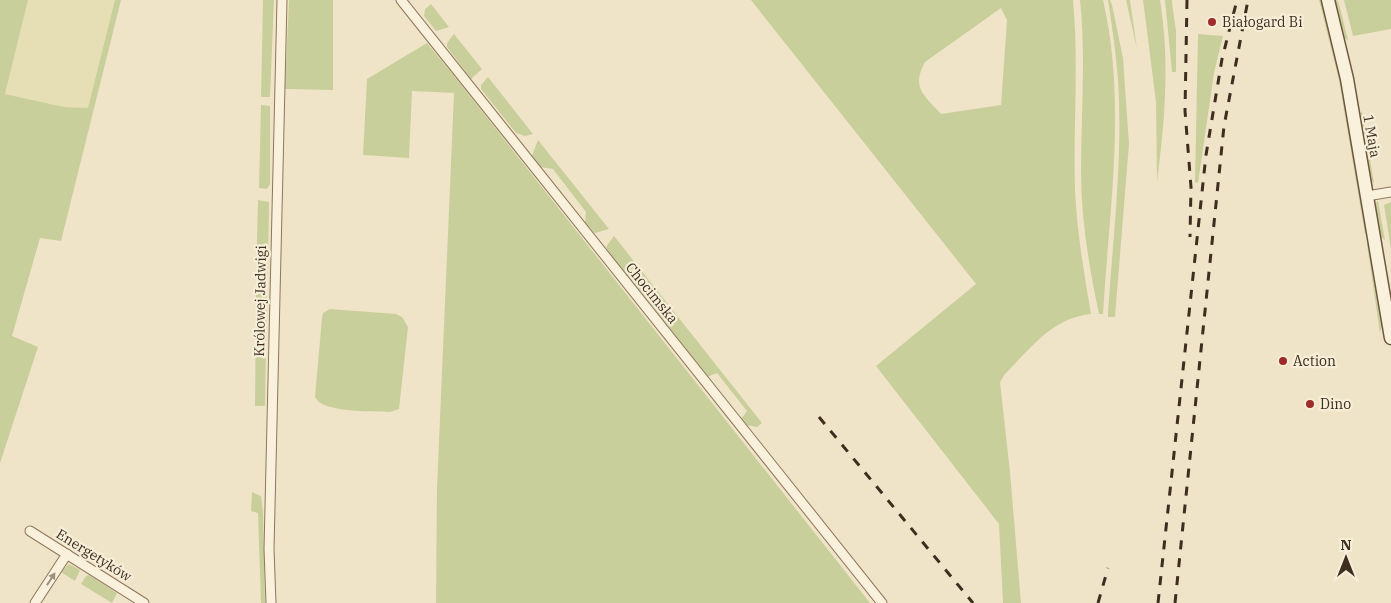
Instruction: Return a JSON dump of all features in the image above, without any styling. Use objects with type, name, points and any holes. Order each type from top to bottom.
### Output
[{"type":"street","name":"Królowej Jadwigi","points":[[271,603],[269,549],[282,0]]},
{"type":"street","name":"Chocimska","points":[[401,0],[882,603]]},
{"type":"street","name":"1 Maja","points":[[1328,0],[1340,44],[1391,338]]},
{"type":"street","points":[[1367,196],[1391,192]]},
{"type":"street","name":"Energetyków","points":[[30,531],[144,603]]},
{"type":"street","points":[[35,603],[67,554]]},
{"type":"shaded area","points":[[28,0],[115,0],[88,108],[64,107],[5,94]]},
{"type":"green space","points":[[0,0],[28,0],[5,94],[64,107],[88,108],[115,0],[121,0],[61,241],[40,238],[12,336],[38,347],[0,463]]},
{"type":"green space","points":[[263,0],[274,0],[270,97],[261,97]]},
{"type":"green space","points":[[289,0],[333,0],[333,90],[285,89]]},
{"type":"green space","points":[[751,0],[1073,0],[1076,47],[1075,190],[1083,268],[1091,314],[1065,321],[1043,336],[1005,374],[1000,382],[1021,603],[1003,603],[999,524],[876,366],[976,284]],"holes":[[[1001,8],[1007,20],[1001,105],[941,114],[921,91],[919,85],[919,78],[925,62]]]},
{"type":"green space","points":[[1080,0],[1103,0],[1114,78],[1114,157],[1103,314],[1099,314],[1095,296],[1082,207],[1083,64]]},
{"type":"green space","points":[[1108,0],[1110,0],[1112,5],[1123,58],[1129,144],[1115,317],[1108,317],[1108,313],[1117,197],[1119,109],[1116,60]]},
{"type":"green space","points":[[1126,0],[1130,0],[1137,49]]},
{"type":"green space","points":[[1143,0],[1160,0],[1165,46],[1164,114],[1157,182],[1156,102]]},
{"type":"green space","points":[[1165,0],[1172,0],[1176,31],[1176,72],[1172,72]]},
{"type":"green space","points":[[1319,0],[1322,0],[1342,80],[1368,230],[1365,234],[1339,80]]},
{"type":"green space","points":[[1334,0],[1337,0],[1339,4],[1348,40],[1344,38]]},
{"type":"green space","points":[[1344,0],[1391,0],[1391,29],[1353,36]]},
{"type":"green space","points":[[431,4],[449,27],[436,31],[424,16],[425,9]]},
{"type":"green space","points":[[454,34],[482,69],[471,79],[447,47],[447,43]]},
{"type":"green space","points":[[1198,34],[1223,36],[1214,73],[1198,183],[1195,182]]},
{"type":"green space","points":[[427,43],[870,603],[436,603],[437,488],[454,93],[412,91],[409,158],[363,155],[367,79]]},
{"type":"green space","points":[[488,77],[533,134],[525,136],[516,133],[481,89],[481,85]]},
{"type":"green space","points":[[261,105],[270,106],[270,184],[267,189],[259,188]]},
{"type":"green space","points":[[1362,112],[1374,183],[1370,181],[1359,114]]},
{"type":"green space","points":[[538,140],[609,229],[595,233],[585,223],[586,212],[553,169],[540,167],[532,156]]},
{"type":"green space","points":[[258,200],[269,202],[268,276],[265,279],[256,279]]},
{"type":"green space","points":[[1378,201],[1385,240],[1380,236],[1374,205]]},
{"type":"green space","points":[[1391,202],[1391,249],[1384,205]]},
{"type":"green space","points":[[614,236],[762,423],[757,427],[746,425],[741,419],[747,411],[717,373],[707,377],[610,254],[606,247]]},
{"type":"green space","points":[[1367,244],[1369,244],[1383,321],[1380,333]]},
{"type":"green space","points":[[256,293],[266,293],[267,296],[265,406],[255,406]]},
{"type":"green space","points":[[330,309],[396,314],[402,317],[408,327],[399,409],[390,412],[337,409],[327,406],[315,397],[322,318],[323,313]]},
{"type":"green space","points":[[252,492],[261,496],[263,512],[265,603],[261,603],[258,513],[251,511]]},
{"type":"green space","points":[[69,564],[80,570],[75,581],[61,572]]},
{"type":"green space","points":[[89,575],[117,593],[112,603],[81,584],[86,576]]},
{"type":"railway","points":[[1187,0],[1185,111],[1191,187],[1190,237]]},
{"type":"railway","points":[[1158,603],[1206,155],[1222,59],[1237,0]]},
{"type":"railway","points":[[1175,603],[1224,126],[1248,0]]},
{"type":"railway","points":[[819,417],[973,603]]},
{"type":"railway","points":[[1098,603],[1108,568]]},
{"type":"place","name":"Białogard Bi","points":[[1212,22]]},
{"type":"place","name":"Action","points":[[1283,361]]},
{"type":"place","name":"Dino","points":[[1310,404]]}]
